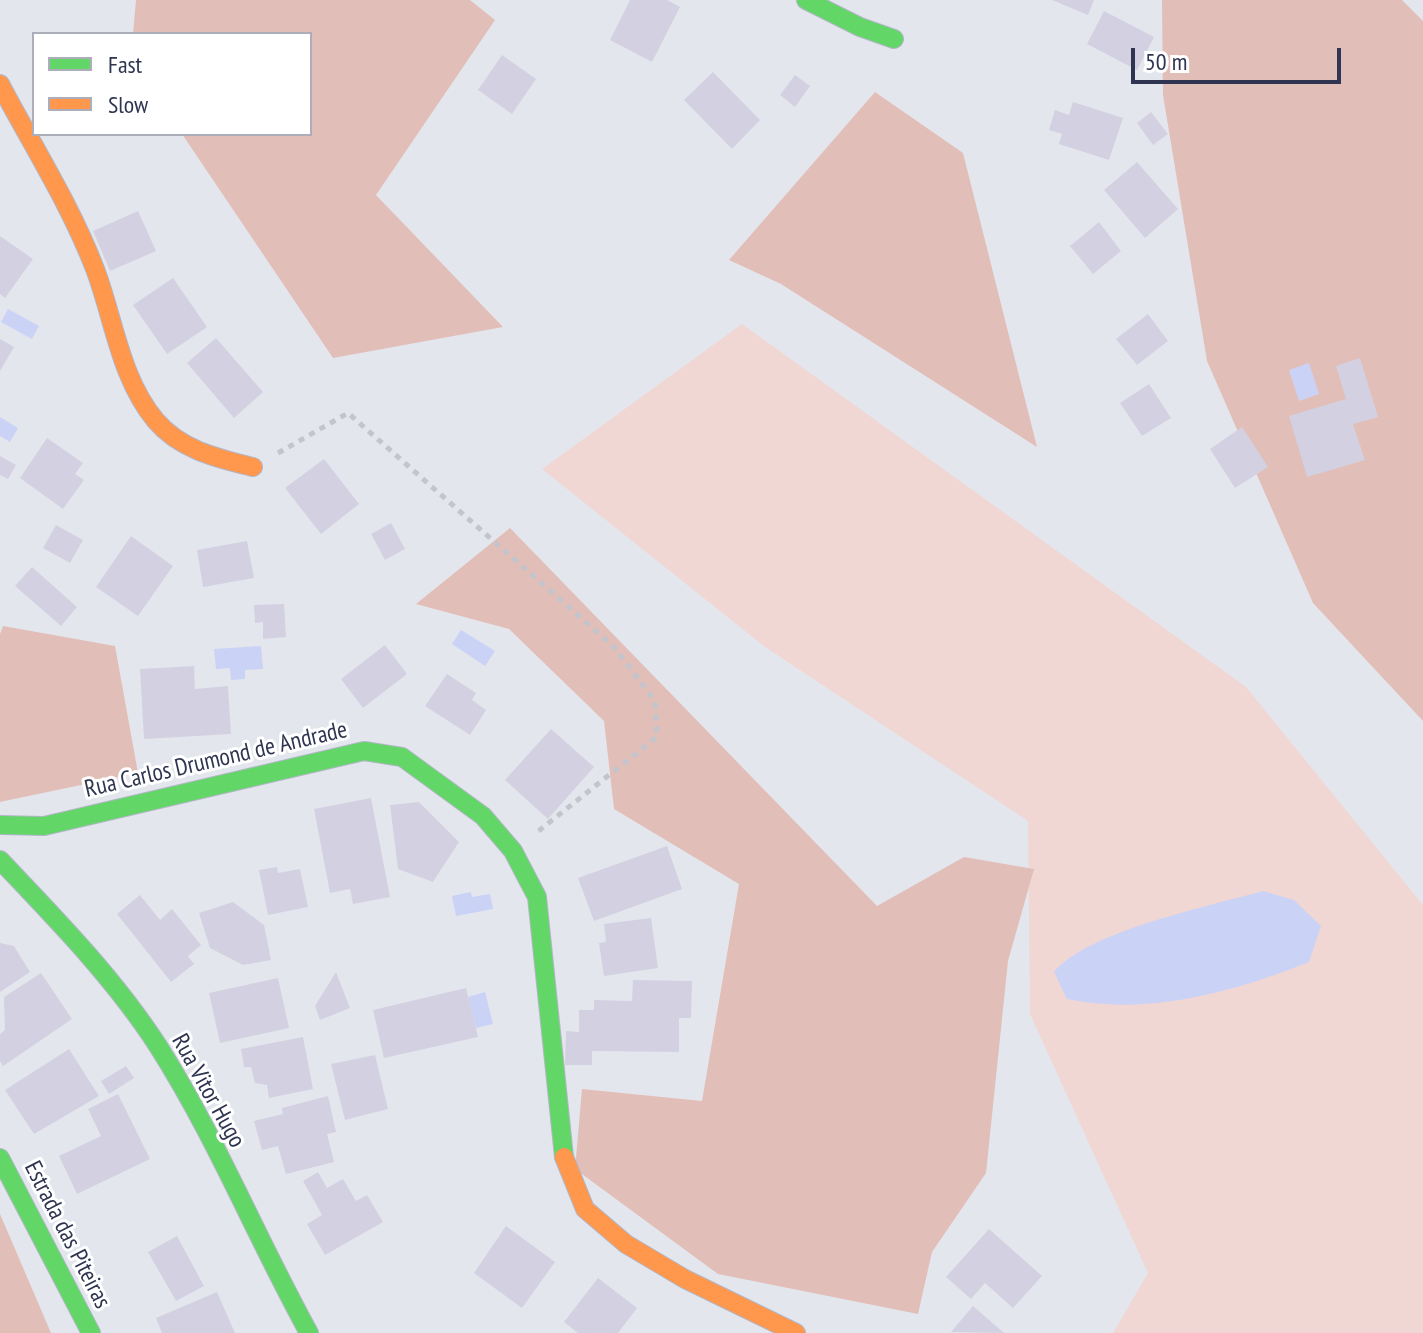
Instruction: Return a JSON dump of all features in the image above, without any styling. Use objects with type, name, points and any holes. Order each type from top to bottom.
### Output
[{"type":"street","points":[[806,0],[894,39]]},
{"type":"street","points":[[0,84],[95,269],[119,353],[155,419],[174,438],[201,452],[253,467]]},
{"type":"street","name":"Rua Carlos Drumond de Andrade","points":[[0,825],[44,826],[364,751],[402,757],[483,816],[513,851],[537,897],[561,1149],[585,1209],[626,1244],[661,1265],[796,1333]]},
{"type":"street","name":"Rua Vitor Hugo","points":[[0,860],[76,940],[174,1071],[277,1279],[309,1333]]},
{"type":"street","name":"Estrada das Piteiras","points":[[0,1158],[91,1333]]},
{"type":"path","points":[[253,467],[348,413],[614,647],[655,701],[657,737],[513,851]]},
{"type":"shaded area","points":[[136,0],[470,0],[495,20],[376,195],[503,327],[333,358],[183,136],[312,136],[312,32],[133,32]]},
{"type":"shaded area","points":[[1162,0],[1402,0],[1423,21],[1423,721],[1313,603],[1207,361],[1163,95]]},
{"type":"shaded area","points":[[875,92],[963,153],[1037,447],[781,284],[729,260]]},
{"type":"shaded area","points":[[742,324],[1246,687],[1423,905],[1423,1333],[1113,1333],[1148,1273],[1030,1014],[1028,821],[765,647],[542,469]]},
{"type":"shaded area","points":[[510,528],[877,906],[964,857],[1034,869],[1008,961],[986,1173],[932,1252],[918,1314],[718,1274],[575,1169],[582,1089],[702,1101],[739,884],[614,809],[604,721],[509,629],[416,604]]},
{"type":"shaded area","points":[[3,626],[115,646],[138,773],[0,802],[0,634]]},
{"type":"shaded area","points":[[0,1214],[51,1333],[0,1333]]},
{"type":"water","points":[[8,309],[39,326],[32,339],[1,322]]},
{"type":"water","points":[[1309,363],[1319,394],[1299,401],[1289,370]]},
{"type":"water","points":[[0,417],[18,428],[10,442],[0,436]]},
{"type":"water","points":[[461,630],[495,651],[485,666],[452,644]]},
{"type":"water","points":[[261,646],[263,669],[245,670],[245,679],[231,680],[230,668],[216,669],[214,649]]},
{"type":"water","points":[[1263,891],[1294,900],[1321,926],[1309,962],[1220,991],[1159,1003],[1128,1005],[1067,999],[1054,972],[1071,957],[1121,932]]},
{"type":"water","points":[[471,892],[472,897],[490,894],[493,909],[456,916],[452,896]]},
{"type":"water","points":[[485,992],[493,1024],[476,1028],[468,997]]},
{"type":"building","points":[[630,0],[667,0],[680,7],[652,62],[610,40]]},
{"type":"building","points":[[1052,0],[1094,0],[1088,15]]},
{"type":"building","points":[[1104,11],[1154,37],[1137,70],[1087,44]]},
{"type":"building","points":[[502,55],[536,79],[512,114],[478,90]]},
{"type":"building","points":[[713,72],[760,120],[732,149],[684,100]]},
{"type":"building","points":[[795,75],[810,86],[795,107],[780,95]]},
{"type":"building","points":[[1073,102],[1123,118],[1109,160],[1059,144],[1062,134],[1049,130],[1055,110],[1069,115]]},
{"type":"building","points":[[1151,112],[1168,134],[1153,145],[1137,123]]},
{"type":"building","points":[[1137,162],[1178,209],[1145,238],[1104,190]]},
{"type":"building","points":[[138,211],[156,251],[110,271],[93,231]]},
{"type":"building","points":[[1099,222],[1121,251],[1093,274],[1070,246]]},
{"type":"building","points":[[0,236],[33,259],[5,298],[0,294]]},
{"type":"building","points":[[173,278],[207,327],[167,354],[133,305]]},
{"type":"building","points":[[1148,314],[1168,341],[1137,365],[1116,339]]},
{"type":"building","points":[[216,338],[263,392],[234,418],[187,363]]},
{"type":"building","points":[[0,339],[14,347],[0,371]]},
{"type":"building","points":[[1360,358],[1378,417],[1353,424],[1365,460],[1307,477],[1289,416],[1346,399],[1336,366]]},
{"type":"building","points":[[1149,384],[1171,418],[1142,436],[1120,403]]},
{"type":"building","points":[[1242,427],[1268,467],[1235,488],[1210,449]]},
{"type":"building","points":[[47,438],[83,463],[75,474],[84,480],[63,509],[20,478]]},
{"type":"building","points":[[0,456],[16,465],[8,479],[0,475]]},
{"type":"building","points":[[324,459],[359,504],[321,534],[285,488]]},
{"type":"building","points":[[391,523],[405,549],[385,560],[371,534]]},
{"type":"building","points":[[56,525],[83,540],[70,563],[43,548]]},
{"type":"building","points":[[131,536],[173,566],[138,616],[96,587]]},
{"type":"building","points":[[247,541],[254,578],[203,587],[197,550]]},
{"type":"building","points":[[32,567],[77,607],[61,626],[15,586]]},
{"type":"building","points":[[284,604],[286,637],[263,639],[263,622],[255,623],[254,605]]},
{"type":"building","points":[[385,645],[407,674],[363,708],[341,679]]},
{"type":"building","points":[[194,666],[195,689],[228,686],[231,734],[144,739],[140,669]]},
{"type":"building","points":[[447,674],[476,693],[472,700],[486,710],[470,735],[425,706]]},
{"type":"building","points":[[551,729],[594,767],[548,819],[505,780]]},
{"type":"building","points":[[371,798],[390,897],[353,904],[350,889],[330,893],[314,809]]},
{"type":"building","points":[[419,802],[459,842],[433,882],[398,869],[390,805]]},
{"type":"building","points":[[667,846],[682,889],[594,921],[578,878]]},
{"type":"building","points":[[277,867],[278,873],[300,869],[308,907],[268,915],[259,870]]},
{"type":"building","points":[[140,895],[160,920],[172,909],[201,945],[188,956],[194,964],[171,982],[117,914]]},
{"type":"building","points":[[233,902],[264,925],[271,960],[243,965],[210,948],[199,913]]},
{"type":"building","points":[[651,918],[658,968],[604,976],[599,943],[606,942],[604,924]]},
{"type":"building","points":[[0,943],[14,946],[30,972],[0,992]]},
{"type":"building","points":[[336,972],[350,1008],[320,1020],[315,1006]]},
{"type":"building","points":[[41,973],[72,1019],[3,1066],[0,1061],[0,1034],[5,1030],[4,997]]},
{"type":"building","points":[[278,978],[289,1028],[220,1043],[209,993]]},
{"type":"building","points":[[633,980],[692,981],[691,1018],[679,1018],[679,1052],[592,1051],[592,1065],[565,1065],[566,1031],[579,1032],[579,1010],[594,1010],[594,1000],[632,1001]]},
{"type":"building","points":[[466,988],[478,1037],[384,1058],[373,1010]]},
{"type":"building","points":[[303,1037],[313,1089],[269,1098],[267,1085],[255,1083],[251,1067],[244,1067],[241,1049]]},
{"type":"building","points":[[69,1049],[99,1096],[34,1134],[5,1090]]},
{"type":"building","points":[[375,1055],[388,1109],[345,1120],[331,1064]]},
{"type":"building","points":[[126,1066],[134,1078],[109,1094],[101,1081]]},
{"type":"building","points":[[118,1094],[150,1159],[77,1194],[59,1156],[101,1136],[88,1109]]},
{"type":"building","points":[[328,1096],[336,1132],[327,1134],[334,1162],[286,1174],[278,1146],[262,1150],[254,1121],[283,1114],[282,1108]]},
{"type":"building","points":[[318,1172],[327,1188],[343,1179],[356,1201],[367,1195],[383,1222],[325,1255],[307,1224],[322,1215],[303,1181]]},
{"type":"building","points":[[506,1226],[555,1262],[522,1308],[474,1273]]},
{"type":"building","points":[[989,1229],[1042,1276],[1013,1308],[985,1283],[971,1299],[946,1277]]},
{"type":"building","points":[[177,1236],[204,1286],[176,1301],[148,1252]]},
{"type":"building","points":[[598,1278],[637,1308],[618,1333],[578,1333],[564,1322]]},
{"type":"building","points":[[217,1292],[235,1333],[162,1333],[156,1318]]},
{"type":"building","points":[[973,1306],[1004,1333],[951,1332]]},
{"type":"traffic: fast","points":[[806,0],[860,27],[894,39]]},
{"type":"traffic: fast","points":[[0,825],[44,826],[364,751],[402,757],[483,816],[513,851],[537,897],[564,1157]]},
{"type":"traffic: fast","points":[[0,860],[103,973],[158,1046],[218,1152],[309,1333]]},
{"type":"traffic: fast","points":[[0,1158],[91,1333]]},
{"type":"traffic: slow","points":[[0,84],[85,245],[102,288],[126,367],[144,404],[166,431],[188,446],[253,467]]},
{"type":"traffic: slow","points":[[564,1157],[585,1209],[626,1244],[685,1279],[796,1333]]}]
